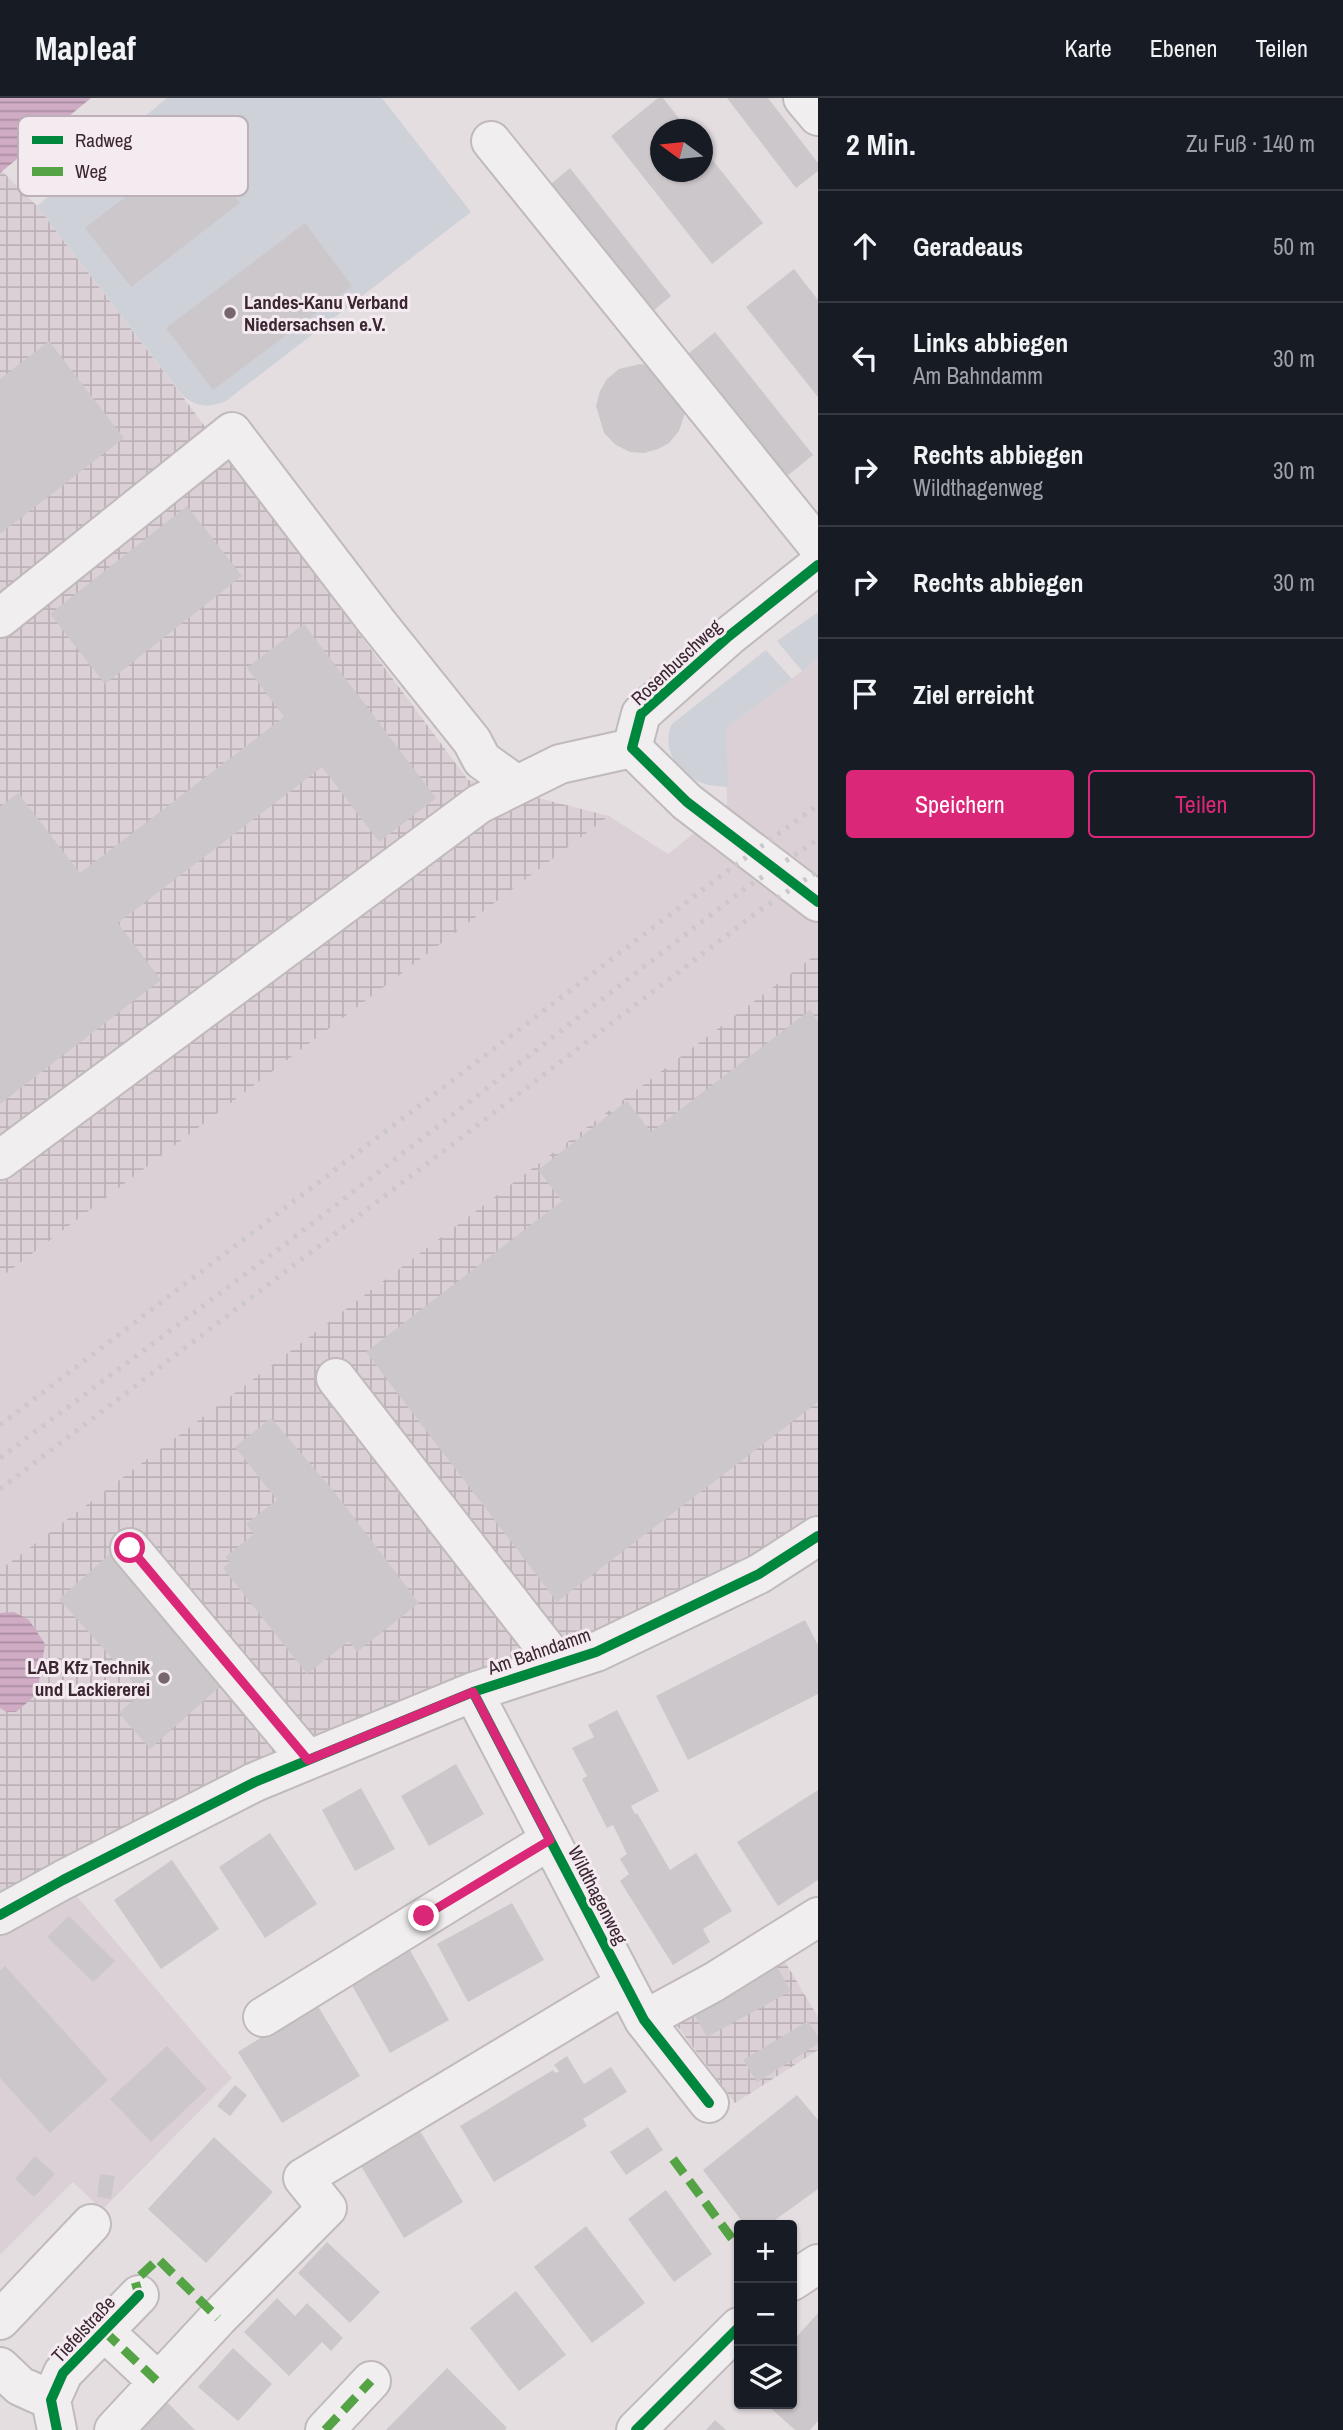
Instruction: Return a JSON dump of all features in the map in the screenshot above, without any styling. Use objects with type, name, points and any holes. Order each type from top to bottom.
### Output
[{"type":"street","points":[[803,98],[818,116]]},
{"type":"street","points":[[491,141],[818,547]]},
{"type":"street","points":[[0,618],[232,432],[376,621],[471,740],[482,760],[517,785]]},
{"type":"street","name":"Rosenbuschweg","points":[[632,748],[640,714],[729,635],[818,565]]},
{"type":"street","points":[[0,1160],[479,804],[560,764],[632,748],[687,802],[818,902]]},
{"type":"street","points":[[337,1378],[558,1664]]},
{"type":"street","name":"Am Bahndamm","points":[[0,1915],[255,1782],[473,1692],[596,1652],[759,1574],[818,1536]]},
{"type":"street","points":[[130,1548],[308,1760]]},
{"type":"street","name":"Wildthagenweg","points":[[473,1692],[644,2020],[709,2103]]},
{"type":"street","points":[[263,2017],[550,1840]]},
{"type":"street","points":[[644,2020],[714,1982],[818,1917]]},
{"type":"street","points":[[114,2430],[327,2208],[303,2178],[624,1985]]},
{"type":"street","points":[[0,2320],[91,2224]]},
{"type":"street","points":[[797,2278],[818,2264]]},
{"type":"street","name":"Tiefelstraße","points":[[54,2415],[63,2373],[139,2295]]},
{"type":"street","points":[[104,2332],[158,2382]]},
{"type":"street","points":[[636,2430],[734,2332]]},
{"type":"street","points":[[0,2367],[54,2415]]},
{"type":"street","points":[[325,2430],[371,2381]]},
{"type":"shaded area","points":[[0,98],[91,98],[69,116],[18,116],[18,158],[0,173]]},
{"type":"shaded area","name":"Landes-Kanu Verband Niedersachsen e.V.","points":[[167,98],[382,98],[471,212],[226,401],[214,405],[198,404],[183,396],[37,206],[49,196],[248,196],[248,116],[145,116]]},
{"type":"shaded area","points":[[2,171],[18,187],[18,196],[27,196],[37,206],[468,780],[609,816],[0,1278]]},
{"type":"shaded area","points":[[818,612],[818,659],[802,671],[777,641]]},
{"type":"shaded area","points":[[766,650],[792,679],[726,728],[728,787],[708,785],[687,775],[674,761],[670,752],[668,743],[672,724]]},
{"type":"shaded area","points":[[818,659],[818,953],[0,1570],[0,1278],[609,816],[668,854],[727,807],[726,728]]},
{"type":"shaded area","points":[[818,953],[818,1536],[473,1692],[0,1917],[0,1570]]},
{"type":"shaded area","points":[[14,1612],[29,1620],[45,1644],[37,1694],[16,1712],[7,1712],[0,1708],[0,1613]]},
{"type":"shaded area","points":[[63,1880],[232,2078],[102,2210],[73,2182],[0,2255],[0,1915]]},
{"type":"shaded area","points":[[778,1950],[818,2017],[818,2050],[735,2103],[669,2015]]},
{"type":"building","points":[[658,98],[663,98],[679,119],[650,119],[650,182],[713,182],[713,161],[763,223],[712,264],[611,136]]},
{"type":"building","points":[[727,98],[768,98],[818,163],[818,171],[796,188]]},
{"type":"building","points":[[570,168],[671,296],[647,316],[546,188]]},
{"type":"building","points":[[127,196],[235,196],[240,203],[131,287],[85,228]]},
{"type":"building","points":[[305,223],[352,286],[213,390],[166,328]]},
{"type":"building","points":[[794,269],[818,300],[818,397],[746,307]]},
{"type":"building","points":[[715,332],[813,455],[781,481],[683,358]]},
{"type":"building","points":[[49,341],[124,438],[0,534],[0,379]]},
{"type":"building","points":[[640,364],[655,366],[685,398],[685,413],[679,431],[669,443],[644,453],[630,452],[616,445],[604,433],[596,406],[607,379],[619,369]]},
{"type":"building","points":[[187,506],[242,576],[105,684],[50,614]]},
{"type":"building","points":[[304,624],[436,798],[379,842],[322,767],[118,923],[161,980],[0,1104],[0,807],[18,793],[80,873],[284,717],[247,668]]},
{"type":"building","points":[[810,1010],[818,1021],[818,1402],[557,1602],[366,1352],[562,1201],[538,1170],[627,1101],[651,1132]]},
{"type":"building","points":[[271,1418],[336,1494],[419,1603],[357,1652],[349,1641],[307,1674],[223,1568],[230,1562],[225,1557],[254,1534],[246,1524],[277,1500],[235,1447]]},
{"type":"building","points":[[111,1553],[225,1682],[150,1749],[119,1713],[142,1692],[59,1599]]},
{"type":"building","points":[[805,1620],[818,1645],[818,1694],[688,1760],[656,1696]]},
{"type":"building","points":[[617,1710],[659,1791],[631,1806],[635,1814],[637,1813],[670,1870],[696,1853],[732,1911],[703,1929],[710,1942],[673,1965],[620,1881],[629,1874],[620,1859],[627,1854],[613,1825],[607,1828],[582,1779],[587,1776],[572,1748],[594,1737],[588,1725]]},
{"type":"building","points":[[456,1764],[484,1814],[429,1846],[401,1796]]},
{"type":"building","points":[[361,1788],[395,1849],[355,1871],[322,1810]]},
{"type":"building","points":[[818,1790],[818,1880],[778,1906],[737,1842]]},
{"type":"building","points":[[270,1833],[317,1904],[265,1938],[219,1867]]},
{"type":"building","points":[[172,1860],[219,1929],[161,1969],[114,1900]]},
{"type":"building","points":[[512,1903],[544,1960],[468,2002],[437,1944]]},
{"type":"building","points":[[69,1916],[115,1961],[93,1982],[47,1937]]},
{"type":"building","points":[[407,1945],[449,2020],[390,2053],[348,1978]]},
{"type":"building","points":[[776,1965],[791,1991],[707,2037],[692,2011]]},
{"type":"building","points":[[5,1966],[108,2080],[50,2133],[0,2078],[0,1971]]},
{"type":"building","points":[[316,2003],[360,2076],[282,2123],[238,2052]]},
{"type":"building","points":[[808,2021],[818,2037],[818,2044],[757,2082],[743,2060]]},
{"type":"building","points":[[167,2046],[207,2089],[151,2142],[110,2099]]},
{"type":"building","points":[[567,2056],[584,2084],[611,2067],[627,2092],[583,2119],[587,2126],[494,2182],[460,2126],[553,2070],[555,2073],[559,2071],[554,2065]]},
{"type":"building","points":[[235,2085],[247,2095],[230,2116],[217,2106]]},
{"type":"building","points":[[797,2095],[818,2120],[818,2189],[775,2220],[741,2220],[703,2170]]},
{"type":"building","points":[[648,2127],[663,2150],[626,2175],[610,2152]]},
{"type":"building","points":[[420,2131],[463,2202],[404,2238],[361,2166]]},
{"type":"building","points":[[214,2137],[273,2192],[206,2263],[148,2209]]},
{"type":"building","points":[[35,2156],[55,2174],[34,2197],[15,2179]]},
{"type":"building","points":[[100,2174],[115,2176],[111,2199],[97,2197]]},
{"type":"building","points":[[666,2190],[712,2254],[674,2282],[628,2219]]},
{"type":"building","points":[[586,2226],[645,2303],[592,2343],[534,2267]]},
{"type":"building","points":[[327,2242],[380,2292],[350,2323],[298,2273]]},
{"type":"building","points":[[516,2291],[566,2355],[519,2391],[470,2328]]},
{"type":"building","points":[[277,2298],[295,2316],[307,2303],[343,2338],[331,2351],[322,2342],[289,2376],[244,2332]]},
{"type":"building","points":[[818,2313],[818,2421],[810,2430],[795,2430],[772,2409],[797,2409],[797,2336]]},
{"type":"building","points":[[233,2348],[272,2384],[238,2421],[198,2387]]},
{"type":"building","points":[[447,2368],[507,2428],[386,2430]]},
{"type":"building","points":[[164,2399],[195,2430],[137,2430]]},
{"type":"building","points":[[715,2420],[726,2430],[706,2430]]},
{"type":"railway","points":[[0,1425],[726,872],[818,805]]},
{"type":"railway","points":[[0,1458],[283,1246],[743,890],[818,839]]},
{"type":"railway","points":[[0,1489],[760,910],[818,871]]},
{"type":"marked path","points":[[673,2159],[734,2241]]},
{"type":"marked path","points":[[136,2299],[139,2295],[135,2281],[158,2259],[218,2318]]},
{"type":"marked path","points":[[104,2331],[158,2382]]},
{"type":"marked path","points":[[325,2430],[371,2381]]},
{"type":"cycle path","points":[[818,565],[729,636],[641,714],[632,748],[687,802],[818,902]]},
{"type":"cycle path","points":[[0,1915],[255,1782],[473,1692],[596,1652],[759,1574],[818,1536]]},
{"type":"cycle path","points":[[473,1692],[644,2020],[709,2103]]},
{"type":"cycle path","points":[[57,2430],[51,2400],[63,2373],[139,2295]]},
{"type":"cycle path","points":[[636,2430],[734,2332]]},
{"type":"place","name":"Landes-Kanu Verband Niedersachsen e.V.","points":[[230,313]]},
{"type":"place","name":"LAB Kfz Technik und Lackiererei","points":[[164,1678]]},
{"type":"route","points":[[130,1548],[308,1760],[473,1692],[550,1840],[424,1916]]}]
